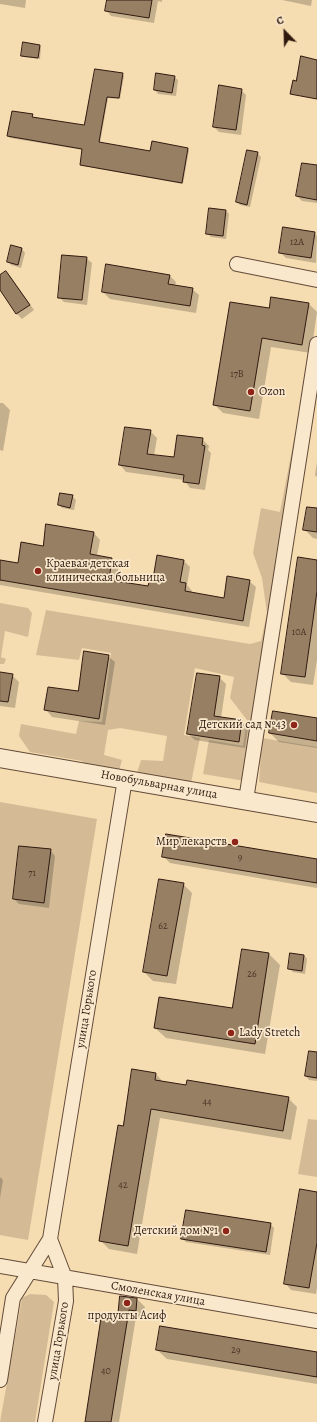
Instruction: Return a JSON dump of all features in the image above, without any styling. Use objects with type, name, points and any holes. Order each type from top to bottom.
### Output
[{"type":"street","points":[[237,264],[317,280]]},
{"type":"street","points":[[246,800],[317,344]]},
{"type":"street","name":"Новобульварная улица","points":[[0,758],[317,813]]},
{"type":"street","name":"улица Горького","points":[[0,1380],[13,1298],[50,1239],[125,779]]},
{"type":"street","name":"улица Горького","points":[[45,1422],[66,1301],[65,1278],[50,1239]]},
{"type":"street","name":"Смоленская улица","points":[[0,1266],[317,1321]]},
{"type":"shaded area","points":[[294,439],[299,441],[245,781],[203,774],[209,740],[243,746],[247,720],[230,698],[234,677],[195,668],[184,735],[200,738],[191,783],[137,773],[141,760],[163,761],[167,736],[120,728],[108,730],[104,755],[122,760],[119,771],[88,766],[82,761],[30,752],[19,736],[21,724],[76,734],[79,721],[102,722],[111,653],[82,648],[79,660],[36,655],[46,610],[250,644],[261,641],[267,613],[262,578],[253,553],[261,508],[280,512]]},
{"type":"shaded area","points":[[0,603],[28,608],[32,613],[28,637],[5,631],[1,657],[6,659],[4,664],[0,664]]},
{"type":"shaded area","points":[[262,738],[317,747],[317,793],[259,782]]},
{"type":"shaded area","points":[[0,802],[97,819],[28,1240],[0,1235]]},
{"type":"shaded area","points":[[308,1119],[317,1120],[317,1177],[298,1174]]},
{"type":"shaded area","points":[[30,1294],[46,1295],[54,1302],[35,1422],[0,1422],[22,1298]]},
{"type":"building","points":[[107,0],[152,0],[149,18],[105,11]]},
{"type":"building","points":[[23,42],[40,45],[38,58],[21,56]]},
{"type":"building","points":[[301,56],[317,60],[317,99],[290,94],[293,80],[296,81]]},
{"type":"building","points":[[95,69],[123,73],[119,98],[107,97],[99,142],[150,151],[152,141],[188,148],[182,183],[80,165],[82,149],[7,136],[12,111],[33,114],[32,117],[84,125]]},
{"type":"building","points":[[156,73],[175,76],[172,93],[154,90]]},
{"type":"building","points":[[219,85],[242,89],[236,130],[213,127]]},
{"type":"building","points":[[247,150],[258,152],[247,205],[236,202]]},
{"type":"building","points":[[302,163],[317,165],[317,200],[296,196]]},
{"type":"building","points":[[209,208],[226,210],[223,236],[206,234]]},
{"type":"building","points":[[283,227],[315,232],[311,258],[279,253]]},
{"type":"building","points":[[11,245],[22,248],[18,265],[7,262]]},
{"type":"building","points":[[62,255],[87,257],[82,300],[58,298]]},
{"type":"building","points":[[106,264],[170,275],[168,284],[193,288],[190,306],[102,292]]},
{"type":"building","points":[[6,271],[30,305],[16,314],[0,290],[0,275]]},
{"type":"building","points":[[271,297],[309,303],[302,345],[262,338],[250,411],[213,405],[230,302],[269,308]]},
{"type":"building","points":[[125,427],[151,430],[147,454],[174,457],[177,435],[203,438],[202,445],[205,446],[199,484],[183,482],[184,475],[119,465]]},
{"type":"building","points":[[60,493],[73,495],[70,508],[58,505]]},
{"type":"building","points":[[307,507],[317,508],[317,532],[303,530]]},
{"type":"building","name":"Краевая детская клиническая больница","points":[[46,524],[94,532],[90,554],[112,558],[109,580],[148,586],[150,579],[153,579],[157,555],[184,560],[180,582],[186,583],[185,591],[224,598],[227,576],[250,580],[243,621],[0,580],[0,560],[18,563],[21,542],[43,546]]},
{"type":"building","points":[[298,557],[317,560],[317,591],[305,677],[281,674]]},
{"type":"building","points":[[84,651],[109,655],[99,719],[44,710],[48,687],[78,691]]},
{"type":"building","points":[[0,672],[13,674],[8,702],[0,701]]},
{"type":"building","points":[[197,673],[220,676],[214,716],[242,720],[239,742],[187,734]]},
{"type":"building","name":"Детский сад №43","points":[[273,711],[317,718],[317,741],[269,733]]},
{"type":"building","points":[[166,834],[317,859],[317,883],[162,857]]},
{"type":"building","points":[[19,846],[51,849],[44,903],[13,899]]},
{"type":"building","points":[[159,879],[184,883],[167,976],[143,972]]},
{"type":"building","points":[[242,949],[269,953],[255,1044],[154,1028],[159,997],[232,1008]]},
{"type":"building","points":[[290,953],[304,955],[302,971],[288,969]]},
{"type":"building","points":[[309,1051],[317,1052],[317,1078],[305,1076]]},
{"type":"building","points":[[132,1069],[156,1073],[155,1080],[186,1085],[187,1080],[289,1097],[283,1131],[151,1109],[128,1246],[99,1241],[118,1125],[123,1126]]},
{"type":"building","points":[[300,1189],[317,1192],[317,1243],[309,1288],[284,1284]]},
{"type":"building","name":"Детский дом №1","points":[[186,1210],[271,1223],[266,1252],[181,1239]]},
{"type":"building","points":[[120,1296],[137,1298],[136,1311],[129,1310],[111,1422],[85,1422],[101,1318],[117,1320]]},
{"type":"building","points":[[160,1326],[317,1352],[317,1377],[156,1350]]},
{"type":"place","name":"Ozon","points":[[251,392]]},
{"type":"place","name":"Краевая детская клиническая больница","points":[[38,571]]},
{"type":"place","name":"Детский сад №43","points":[[294,725]]},
{"type":"place","name":"Мир лекарств","points":[[235,842]]},
{"type":"place","name":"Lady Stretch","points":[[231,1033]]},
{"type":"place","name":"Детский дом №1","points":[[226,1231]]},
{"type":"place","name":"продукты Асиф","points":[[127,1303]]}]
